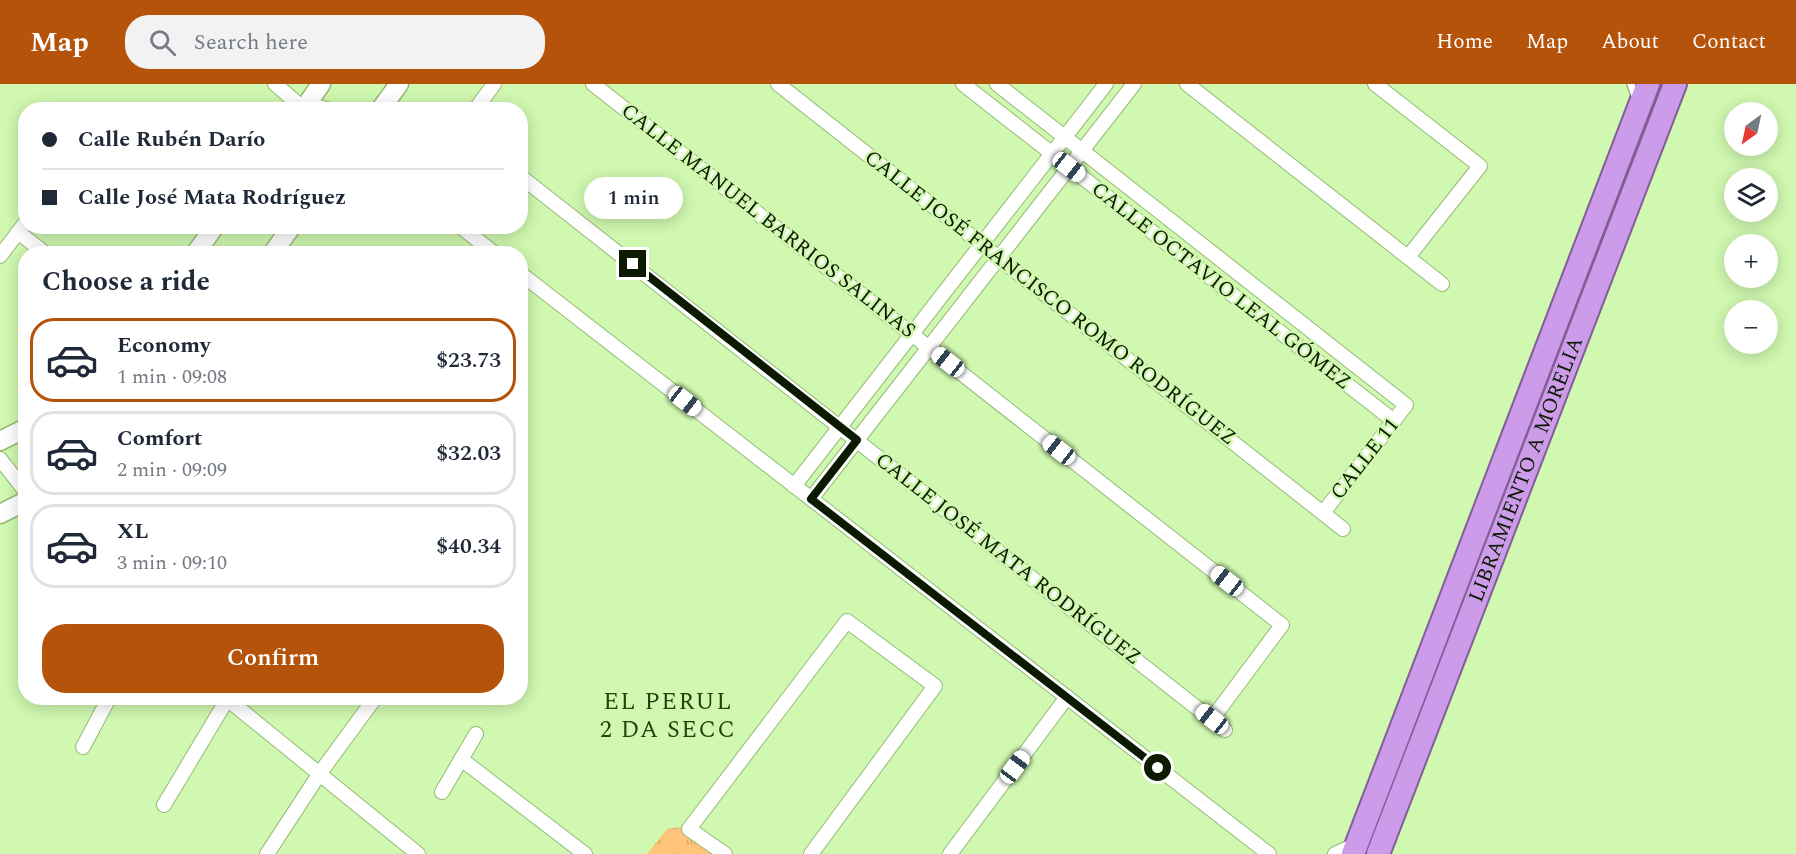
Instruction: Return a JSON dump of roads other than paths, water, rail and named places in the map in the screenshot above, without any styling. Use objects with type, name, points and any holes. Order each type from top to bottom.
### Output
[{"type":"highway","name":"LIBRAMIENTO A MORELIA","points":[[1355,849],[1648,84]]},
{"type":"highway","name":"LIBRAMIENTO A MORELIA","points":[[1378,854],[1675,84]]},
{"type":"street","points":[[275,84],[296,102]]},
{"type":"street","points":[[309,102],[321,84]]},
{"type":"street","points":[[386,102],[399,84]]},
{"type":"street","points":[[482,102],[494,84]]},
{"type":"street","name":"CALLE MANUEL BARRIOS SALINAS","points":[[593,84],[1282,625],[1212,719]]},
{"type":"street","name":"CALLE JOSÉ FRANCISCO ROMO RODRÍGUEZ","points":[[778,84],[1343,529]]},
{"type":"street","name":"CALLE OCTAVIO LEAL GÓMEZ","points":[[963,84],[1394,421]]},
{"type":"street","name":"CALLE OCTAVIO LEAL GÓMEZ","points":[[997,84],[1406,405]]},
{"type":"street","points":[[794,486],[1106,84]]},
{"type":"street","points":[[811,499],[1134,84]]},
{"type":"street","points":[[1187,84],[1442,284]]},
{"type":"street","points":[[1375,84],[1480,166],[1408,257]]},
{"type":"street","name":"CALLE JOSÉ MATA RODRÍGUEZ","points":[[528,182],[1225,730]]},
{"type":"street","points":[[0,256],[18,232]]},
{"type":"street","points":[[28,234],[39,246]]},
{"type":"street","points":[[470,234],[485,246]]},
{"type":"street","points":[[528,279],[1269,854]]},
{"type":"street","name":"CALLE 11","points":[[1323,513],[1406,405]]},
{"type":"street","points":[[0,441],[18,432]]},
{"type":"street","points":[[0,459],[18,482]]},
{"type":"street","points":[[0,514],[18,505]]},
{"type":"street","points":[[725,854],[689,830],[847,621],[935,686],[811,854]]},
{"type":"street","points":[[950,854],[1066,697]]},
{"type":"street","points":[[83,747],[105,705]]},
{"type":"street","points":[[164,805],[223,705]]},
{"type":"street","points":[[236,705],[418,854]]},
{"type":"street","points":[[267,854],[320,773],[370,705]]},
{"type":"street","points":[[442,792],[476,734]]},
{"type":"street","points":[[461,759],[585,854]]},
{"type":"street","points":[[395,854],[403,842]]},
{"type":"street","points":[[1335,854],[1355,849]]},
{"type":"lane","points":[[1630,84],[1639,108]]},
{"type":"district","name":"EL PERUL 2 DA SECC","points":[[668,716]]}]
